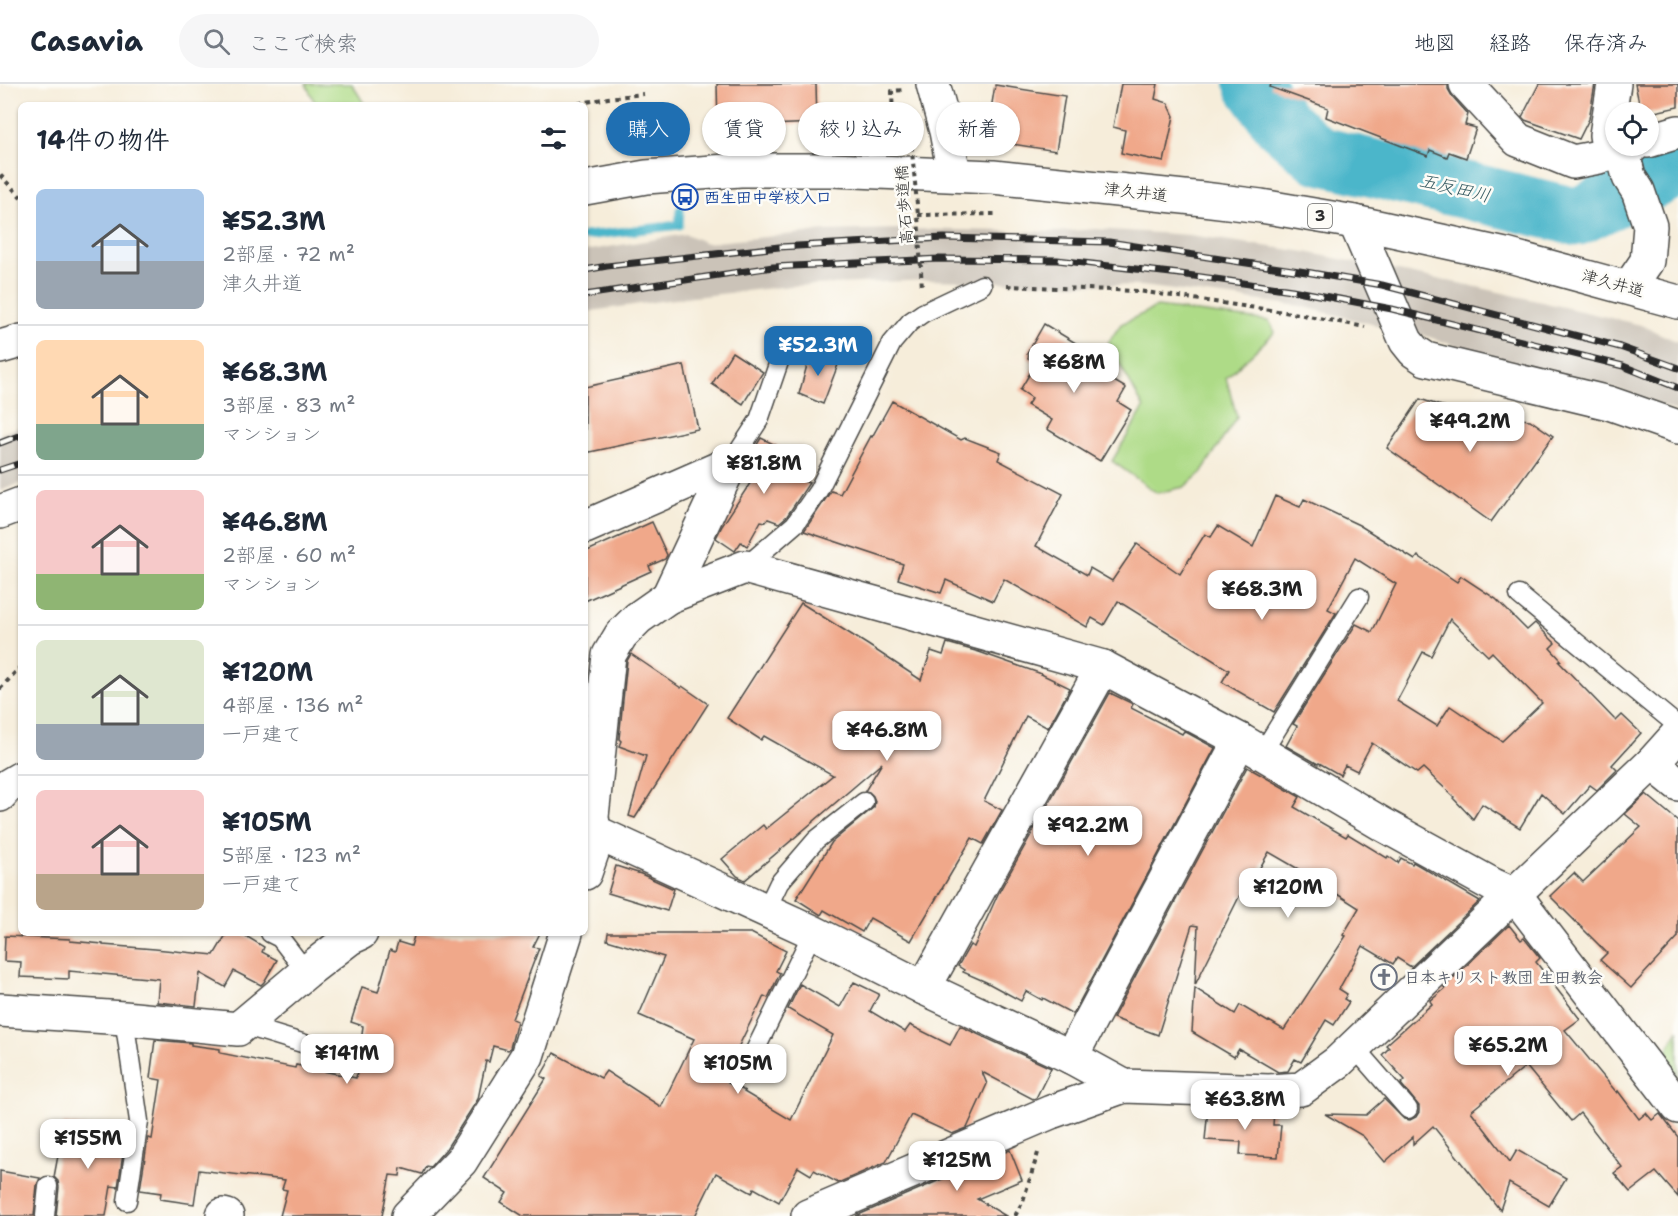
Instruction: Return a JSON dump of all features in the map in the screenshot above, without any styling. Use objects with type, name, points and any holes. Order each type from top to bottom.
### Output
[{"type":"street","points":[[1466,84],[1518,140],[1573,162],[1599,157],[1630,159],[1678,132]]},
{"type":"street","points":[[1614,84],[1606,135],[1630,159],[1650,226],[1647,261],[1634,280],[1634,289]]},
{"type":"street","points":[[920,92],[946,131],[954,174]]},
{"type":"street","name":"津久井道","points":[[588,187],[646,177],[740,170],[833,170],[954,174],[1203,199],[1355,222],[1506,255],[1678,302]]},
{"type":"street","points":[[1355,222],[1406,341],[1414,351],[1426,359],[1609,403],[1678,427]]},
{"type":"street","points":[[0,347],[18,342]]},
{"type":"street","points":[[668,597],[731,462]]},
{"type":"street","points":[[588,526],[731,462]]},
{"type":"street","points":[[0,512],[18,505]]},
{"type":"street","points":[[588,863],[594,844],[589,831],[609,655],[621,635],[638,618],[668,597],[745,567],[1102,667],[1251,746],[1382,824],[1515,895],[1678,1107]]},
{"type":"street","points":[[924,988],[1102,667]]},
{"type":"street","points":[[808,1216],[1051,1112],[1124,1086],[1269,1091],[1301,1089],[1338,1062],[1354,1047],[1652,763],[1678,734]]},
{"type":"street","points":[[1071,1057],[1251,746]]},
{"type":"street","points":[[1652,763],[1678,784]]},
{"type":"street","points":[[0,795],[9,785],[18,780]]},
{"type":"street","points":[[589,831],[813,932],[924,988],[1071,1057],[1124,1086]]},
{"type":"street","points":[[0,1010],[124,1018],[238,1029],[306,972],[354,936]]},
{"type":"street","points":[[408,1216],[461,1161],[527,1056],[565,936]]},
{"type":"lane","points":[[745,567],[795,524],[818,491],[892,343],[910,322],[923,313],[982,285]]},
{"type":"lane","points":[[731,462],[759,420],[783,350]]},
{"type":"lane","points":[[1519,595],[1678,726]]},
{"type":"lane","points":[[1251,746],[1359,597]]},
{"type":"lane","points":[[765,910],[780,883],[816,840],[864,802]]},
{"type":"lane","points":[[744,1073],[813,932]]},
{"type":"lane","points":[[276,936],[306,972]]},
{"type":"lane","points":[[124,1018],[138,1121],[127,1201]]},
{"type":"lane","points":[[243,1025],[351,1058]]},
{"type":"lane","points":[[1354,1047],[1408,1109]]},
{"type":"lane","points":[[45,1216],[48,1186]]},
{"type":"path","points":[[892,102],[892,91],[906,89],[920,92]]},
{"type":"path","points":[[586,102],[644,94]]},
{"type":"path","name":"高石歩道橋","points":[[912,156],[922,289]]},
{"type":"path","points":[[0,176],[18,194]]},
{"type":"path","points":[[918,215],[997,214]]},
{"type":"path","points":[[982,285],[1138,291],[1298,314],[1368,327]]},
{"type":"path","points":[[0,689],[18,669]]},
{"type":"path","points":[[1015,1216],[1051,1112]]},
{"type":"shaded area","points":[[900,229],[1058,232],[1095,229],[1190,235],[1305,252],[1477,287],[1641,325],[1678,342],[1678,412],[1622,390],[1489,357],[1417,333],[1300,306],[1142,286],[928,280],[790,286],[588,312],[588,250],[686,234],[706,243],[825,231]]},
{"type":"shaded area","points":[[18,427],[18,484],[0,491],[0,434]]},
{"type":"green space","points":[[306,84],[352,84],[363,102],[315,102]]},
{"type":"green space","points":[[1157,307],[1269,321],[1275,332],[1226,378],[1237,417],[1201,473],[1184,487],[1157,493],[1112,461],[1144,408],[1108,343],[1121,324]]},
{"type":"green space","points":[[1678,1029],[1678,1076],[1664,1058]]},
{"type":"building","points":[[717,84],[816,84],[816,102],[798,102],[798,124],[786,124],[786,102],[717,102]]},
{"type":"building","points":[[1121,84],[1158,84],[1155,99],[1168,103],[1174,116],[1164,162],[1121,153],[1125,130],[1113,127]]},
{"type":"building","points":[[1271,84],[1448,84],[1452,96],[1468,114],[1465,125],[1476,128],[1466,158],[1449,152],[1447,157],[1430,150],[1428,156],[1326,117],[1328,108],[1270,87]]},
{"type":"building","points":[[1539,84],[1595,84],[1589,119],[1579,139],[1522,117]]},
{"type":"building","points":[[1635,84],[1678,84],[1678,107],[1659,111],[1659,102],[1639,102]]},
{"type":"building","points":[[995,85],[1065,96],[1056,151],[1020,145],[1020,102],[992,102]]},
{"type":"building","points":[[1044,324],[1084,348],[1077,359],[1126,388],[1118,402],[1131,410],[1100,461],[1047,429],[1052,420],[1027,405],[1032,398],[1020,390],[1036,363],[1028,358],[1027,354]]},
{"type":"building","points":[[811,351],[839,362],[823,404],[799,394]]},
{"type":"building","points":[[732,352],[763,372],[743,404],[712,384]]},
{"type":"building","points":[[684,365],[698,429],[588,452],[588,386]]},
{"type":"building","points":[[1420,399],[1487,416],[1530,420],[1553,436],[1491,522],[1387,448]]},
{"type":"building","points":[[892,401],[961,440],[965,438],[1001,452],[998,460],[1063,494],[1036,546],[1087,575],[1090,568],[1112,581],[1137,544],[1180,574],[1205,534],[1211,537],[1218,526],[1253,547],[1275,496],[1300,507],[1304,499],[1359,525],[1415,560],[1418,556],[1457,582],[1461,576],[1496,599],[1527,630],[1535,623],[1555,643],[1550,648],[1561,660],[1559,662],[1616,721],[1622,715],[1641,733],[1612,765],[1617,770],[1597,790],[1590,785],[1565,814],[1541,793],[1520,828],[1482,804],[1473,819],[1454,797],[1423,768],[1417,773],[1372,743],[1357,771],[1345,765],[1340,775],[1286,746],[1297,726],[1293,724],[1356,624],[1372,632],[1396,584],[1355,558],[1328,609],[1336,613],[1274,712],[1222,682],[1229,670],[1118,601],[1104,625],[1092,618],[1087,627],[1004,579],[993,601],[946,580],[941,593],[898,579],[903,564],[804,531],[831,491],[840,494]],"holes":[[[1450,619],[1488,656],[1492,652],[1542,703],[1502,741],[1450,706],[1437,726],[1397,701],[1423,652],[1431,656]]]},
{"type":"building","points":[[761,438],[798,456],[788,476],[809,483],[787,516],[779,523],[768,519],[766,522],[761,521],[747,546],[741,542],[735,551],[716,538],[760,468],[749,463],[749,458]]},
{"type":"building","points":[[652,522],[667,555],[665,559],[649,566],[651,571],[588,600],[588,551]]},
{"type":"building","points":[[801,603],[921,680],[931,651],[943,655],[947,643],[1039,673],[1070,688],[1048,728],[1026,716],[984,801],[1002,810],[983,844],[972,838],[911,941],[870,918],[862,932],[824,910],[821,915],[796,899],[832,842],[874,807],[873,796],[865,791],[882,763],[745,880],[737,876],[722,859],[763,825],[766,829],[833,775],[764,736],[761,740],[727,718]]},
{"type":"building","points":[[631,654],[708,704],[635,818],[629,816],[646,756],[619,746],[627,661]]},
{"type":"building","points":[[1110,693],[1133,704],[1131,708],[1182,734],[1184,731],[1215,748],[1073,1014],[1026,991],[1021,1001],[963,972],[964,970],[958,966],[970,945],[974,947],[998,894]]},
{"type":"building","points":[[1247,767],[1300,797],[1294,807],[1346,837],[1348,834],[1398,863],[1401,858],[1412,864],[1413,862],[1480,901],[1411,967],[1397,958],[1393,964],[1363,946],[1339,989],[1347,994],[1344,999],[1349,1002],[1334,1025],[1326,1020],[1301,1062],[1295,1059],[1288,1071],[1278,1072],[1239,1049],[1234,1057],[1192,1032],[1195,988],[1235,1014],[1240,1005],[1284,1030],[1346,936],[1343,935],[1359,908],[1269,852],[1243,897],[1240,895],[1195,985],[1198,926],[1192,925],[1158,1035],[1113,1018]]},
{"type":"building","points":[[1646,794],[1678,821],[1678,937],[1631,988],[1600,960],[1607,953],[1550,896],[1574,873],[1583,882],[1641,827],[1625,814]]},
{"type":"building","points":[[616,866],[674,889],[667,911],[608,893]]},
{"type":"building","points":[[1509,925],[1521,940],[1524,938],[1540,958],[1536,962],[1580,1019],[1565,1030],[1639,1119],[1646,1113],[1652,1120],[1660,1114],[1678,1137],[1678,1197],[1656,1172],[1630,1192],[1614,1173],[1622,1167],[1580,1113],[1571,1121],[1526,1066],[1471,1111],[1510,1162],[1517,1150],[1566,1178],[1549,1206],[1509,1183],[1500,1210],[1433,1126],[1413,1144],[1413,1137],[1385,1162],[1363,1136],[1325,1114],[1366,1115],[1384,1099],[1404,1119],[1410,1120],[1416,1117],[1419,1106],[1401,1084],[1405,1080],[1382,1055],[1389,1048],[1386,1045],[1432,1004],[1430,1001]]},
{"type":"building","points":[[608,933],[751,933],[786,951],[776,971],[780,973],[768,998],[764,996],[727,1070],[733,1072],[728,1083],[791,1120],[833,1035],[788,1009],[800,984],[840,1007],[854,982],[879,994],[870,1011],[905,1032],[910,1025],[950,1045],[960,1026],[1051,1068],[1036,1098],[1033,1099],[982,1072],[987,1084],[967,1128],[952,1134],[911,1115],[886,1162],[838,1183],[814,1170],[811,1175],[798,1167],[779,1202],[754,1188],[752,1193],[716,1173],[695,1216],[523,1216],[501,1202],[507,1193],[484,1178],[546,1079],[541,1076],[554,1053],[601,1078],[606,1071],[661,1107],[694,1039],[639,1015],[664,957],[607,940]]},
{"type":"building","points":[[5,936],[70,939],[70,941],[103,945],[214,955],[225,936],[246,936],[264,947],[262,952],[277,960],[261,985],[234,971],[225,987],[200,973],[196,1006],[157,1002],[159,979],[69,971],[69,979],[20,977],[21,962],[4,961]]},
{"type":"building","points":[[414,936],[538,936],[533,947],[539,948],[512,1019],[517,1021],[510,1048],[508,1050],[493,1046],[489,1062],[486,1061],[478,1099],[446,1149],[430,1167],[426,1166],[422,1174],[401,1168],[400,1176],[390,1175],[382,1216],[280,1216],[287,1190],[282,1189],[285,1180],[199,1170],[194,1204],[160,1199],[161,1193],[140,1190],[148,1138],[152,1139],[161,1080],[150,1078],[155,1040],[191,1043],[191,1045],[220,1049],[220,1053],[295,1068],[296,1065],[356,1078],[362,1061],[360,1051],[363,1026],[351,1022],[362,987],[378,992],[390,950],[395,952],[398,942],[411,946]]},
{"type":"building","points":[[1208,1108],[1274,1112],[1273,1125],[1281,1125],[1278,1157],[1240,1155],[1241,1142],[1205,1140]]},
{"type":"building","points":[[64,1123],[126,1134],[118,1187],[111,1186],[106,1216],[56,1216],[59,1187],[54,1177]]},
{"type":"building","points":[[1010,1150],[1022,1180],[977,1199],[1006,1216],[856,1216]]},
{"type":"building","points":[[0,1171],[40,1178],[37,1185],[34,1216],[0,1216]]},
{"type":"waterway","name":"五反田川","points":[[1253,84],[1281,123],[1318,155],[1577,217],[1678,168]]},
{"type":"waterway","points":[[588,236],[679,225],[680,210]]},
{"type":"railway","points":[[588,269],[779,247],[944,238],[1109,242],[1382,285],[1620,347],[1678,368]]},
{"type":"railway","points":[[588,295],[773,267],[939,259],[1057,260],[1292,290],[1392,309],[1623,366],[1678,388]]},
{"type":"railway","points":[[0,443],[18,436]]},
{"type":"railway","points":[[0,470],[18,464]]},
{"type":"place","name":"西生田中学校入口","points":[[685,197]]},
{"type":"place","name":"日本キリスト教団 生田教会","points":[[1384,977]]}]
